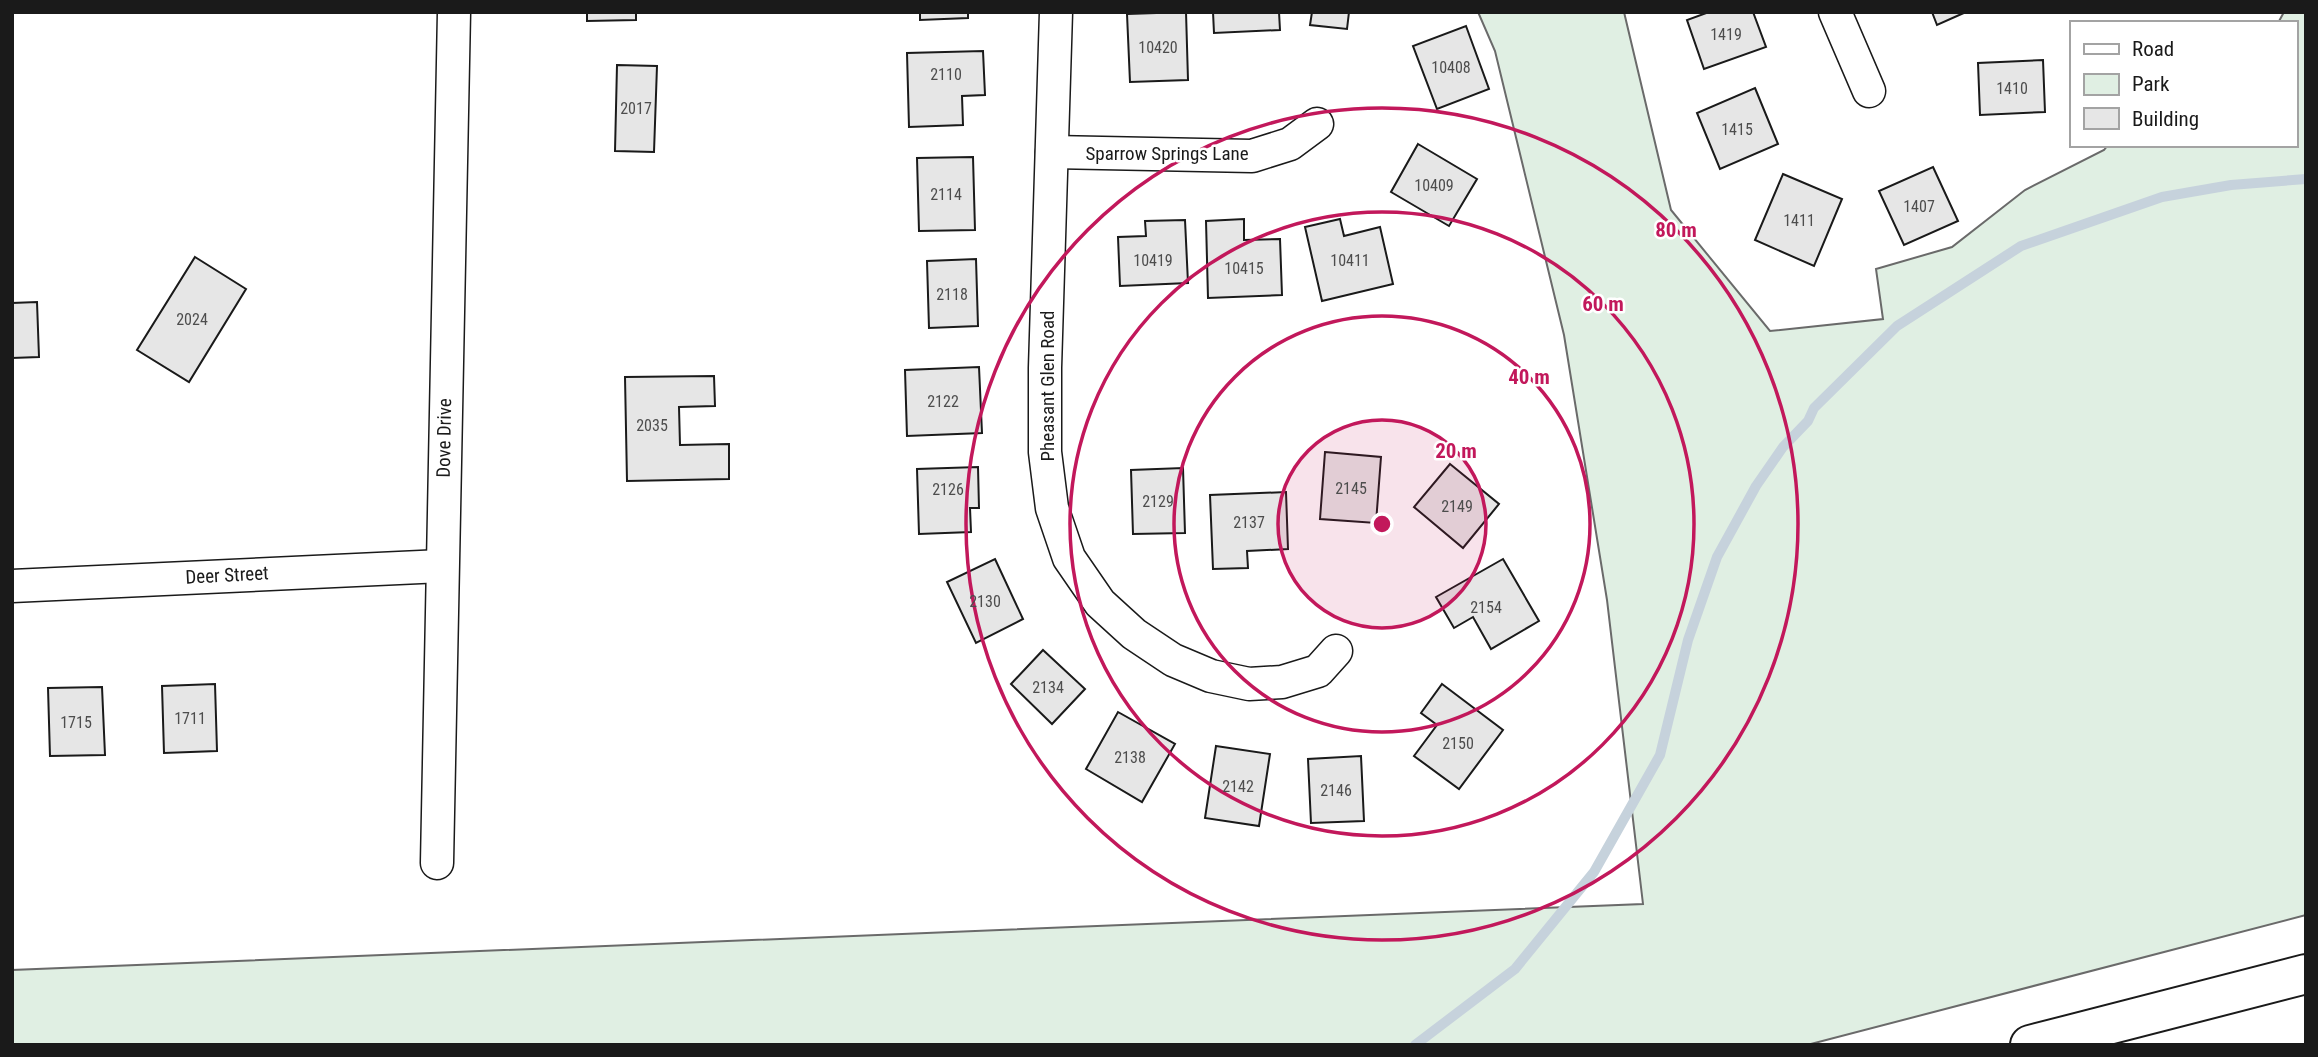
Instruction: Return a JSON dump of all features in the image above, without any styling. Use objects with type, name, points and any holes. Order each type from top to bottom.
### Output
[{"type":"highway","points":[[2030,1045],[2306,974]]},
{"type":"street","name":"Dove Drive","points":[[437,863],[454,12]]},
{"type":"street","name":"Pheasant Glen Road","points":[[1056,12],[1045,452],[1052,508],[1069,558],[1100,603],[1134,634],[1173,660],[1211,676],[1249,684],[1282,682],[1318,671],[1336,651]]},
{"type":"street","points":[[1835,12],[1869,91]]},
{"type":"street","name":"Sparrow Springs Lane","points":[[1052,152],[1252,156],[1290,145],[1317,124]]},
{"type":"street","name":"Deer Street","points":[[12,586],[442,566]]},
{"type":"green space","points":[[1478,12],[1624,12],[1671,210],[1770,331],[1883,319],[1876,269],[1952,247],[2025,190],[2106,147],[2297,147],[2297,21],[2279,21],[2284,12],[2306,12],[2306,915],[1807,1045],[12,1045],[12,970],[1643,904],[1607,600],[1564,335],[1495,51]]},
{"type":"building","points":[[587,12],[636,12],[636,20],[587,21]]},
{"type":"building","points":[[920,12],[968,12],[968,18],[920,20]]},
{"type":"building","points":[[1186,12],[1188,80],[1130,82],[1127,14]]},
{"type":"building","points":[[1213,12],[1279,12],[1280,30],[1214,33]]},
{"type":"building","points":[[1312,12],[1349,12],[1347,29],[1310,25]]},
{"type":"building","points":[[1709,12],[1753,12],[1766,47],[1704,69],[1687,20]]},
{"type":"building","points":[[1932,12],[1966,12],[1937,25]]},
{"type":"building","points":[[1466,26],[1489,89],[1437,109],[1413,46]]},
{"type":"building","points":[[983,51],[985,95],[962,96],[963,125],[909,127],[907,53]]},
{"type":"building","points":[[2043,60],[2045,112],[1980,115],[1978,63]]},
{"type":"building","points":[[617,65],[657,66],[654,152],[615,151]]},
{"type":"building","points":[[1755,88],[1778,144],[1720,169],[1697,113]]},
{"type":"building","points":[[1418,144],[1477,179],[1449,226],[1391,192]]},
{"type":"building","points":[[973,157],[975,230],[919,231],[917,158]]},
{"type":"building","points":[[1933,167],[1958,221],[1904,245],[1879,191]]},
{"type":"building","points":[[1783,174],[1842,199],[1814,266],[1755,240]]},
{"type":"building","points":[[1244,219],[1244,240],[1280,239],[1282,295],[1208,298],[1206,221]]},
{"type":"building","points":[[1340,219],[1344,236],[1380,227],[1393,284],[1322,301],[1305,227]]},
{"type":"building","points":[[1185,220],[1188,283],[1120,286],[1118,237],[1146,236],[1145,221]]},
{"type":"building","points":[[195,257],[246,289],[189,382],[137,350]]},
{"type":"building","points":[[976,259],[978,326],[929,328],[927,261]]},
{"type":"building","points":[[37,302],[39,357],[12,358],[12,303]]},
{"type":"building","points":[[979,367],[982,433],[907,436],[905,370]]},
{"type":"building","points":[[714,376],[715,406],[679,407],[680,445],[729,444],[729,479],[627,481],[625,377]]},
{"type":"building","points":[[1325,452],[1381,457],[1376,523],[1320,519]]},
{"type":"building","points":[[1450,464],[1499,504],[1463,548],[1414,507]]},
{"type":"building","points":[[978,467],[979,508],[970,508],[971,532],[919,534],[917,469]]},
{"type":"building","points":[[1183,468],[1185,533],[1133,534],[1131,470]]},
{"type":"building","points":[[1286,492],[1288,549],[1247,551],[1248,568],[1213,569],[1210,495]]},
{"type":"building","points":[[995,559],[1023,619],[976,643],[947,582]]},
{"type":"building","points":[[1503,559],[1539,621],[1491,649],[1473,617],[1454,628],[1436,597]]},
{"type":"building","points":[[1043,650],[1085,689],[1052,724],[1011,684]]},
{"type":"building","points":[[215,684],[217,751],[164,753],[162,686]]},
{"type":"building","points":[[1442,684],[1503,730],[1459,789],[1414,756],[1437,725],[1421,713]]},
{"type":"building","points":[[102,687],[105,755],[50,756],[48,688]]},
{"type":"building","points":[[1118,712],[1175,744],[1142,802],[1086,769]]},
{"type":"building","points":[[1216,746],[1270,754],[1259,826],[1205,818]]},
{"type":"building","points":[[1361,756],[1364,821],[1311,823],[1308,759]]},
{"type":"waterway","points":[[1415,1045],[1515,969],[1594,872],[1660,755],[1688,640],[1717,557],[1756,486],[1783,447],[1808,421],[1814,408],[1897,326],[2021,246],[2162,197],[2231,185],[2306,179]]}]
